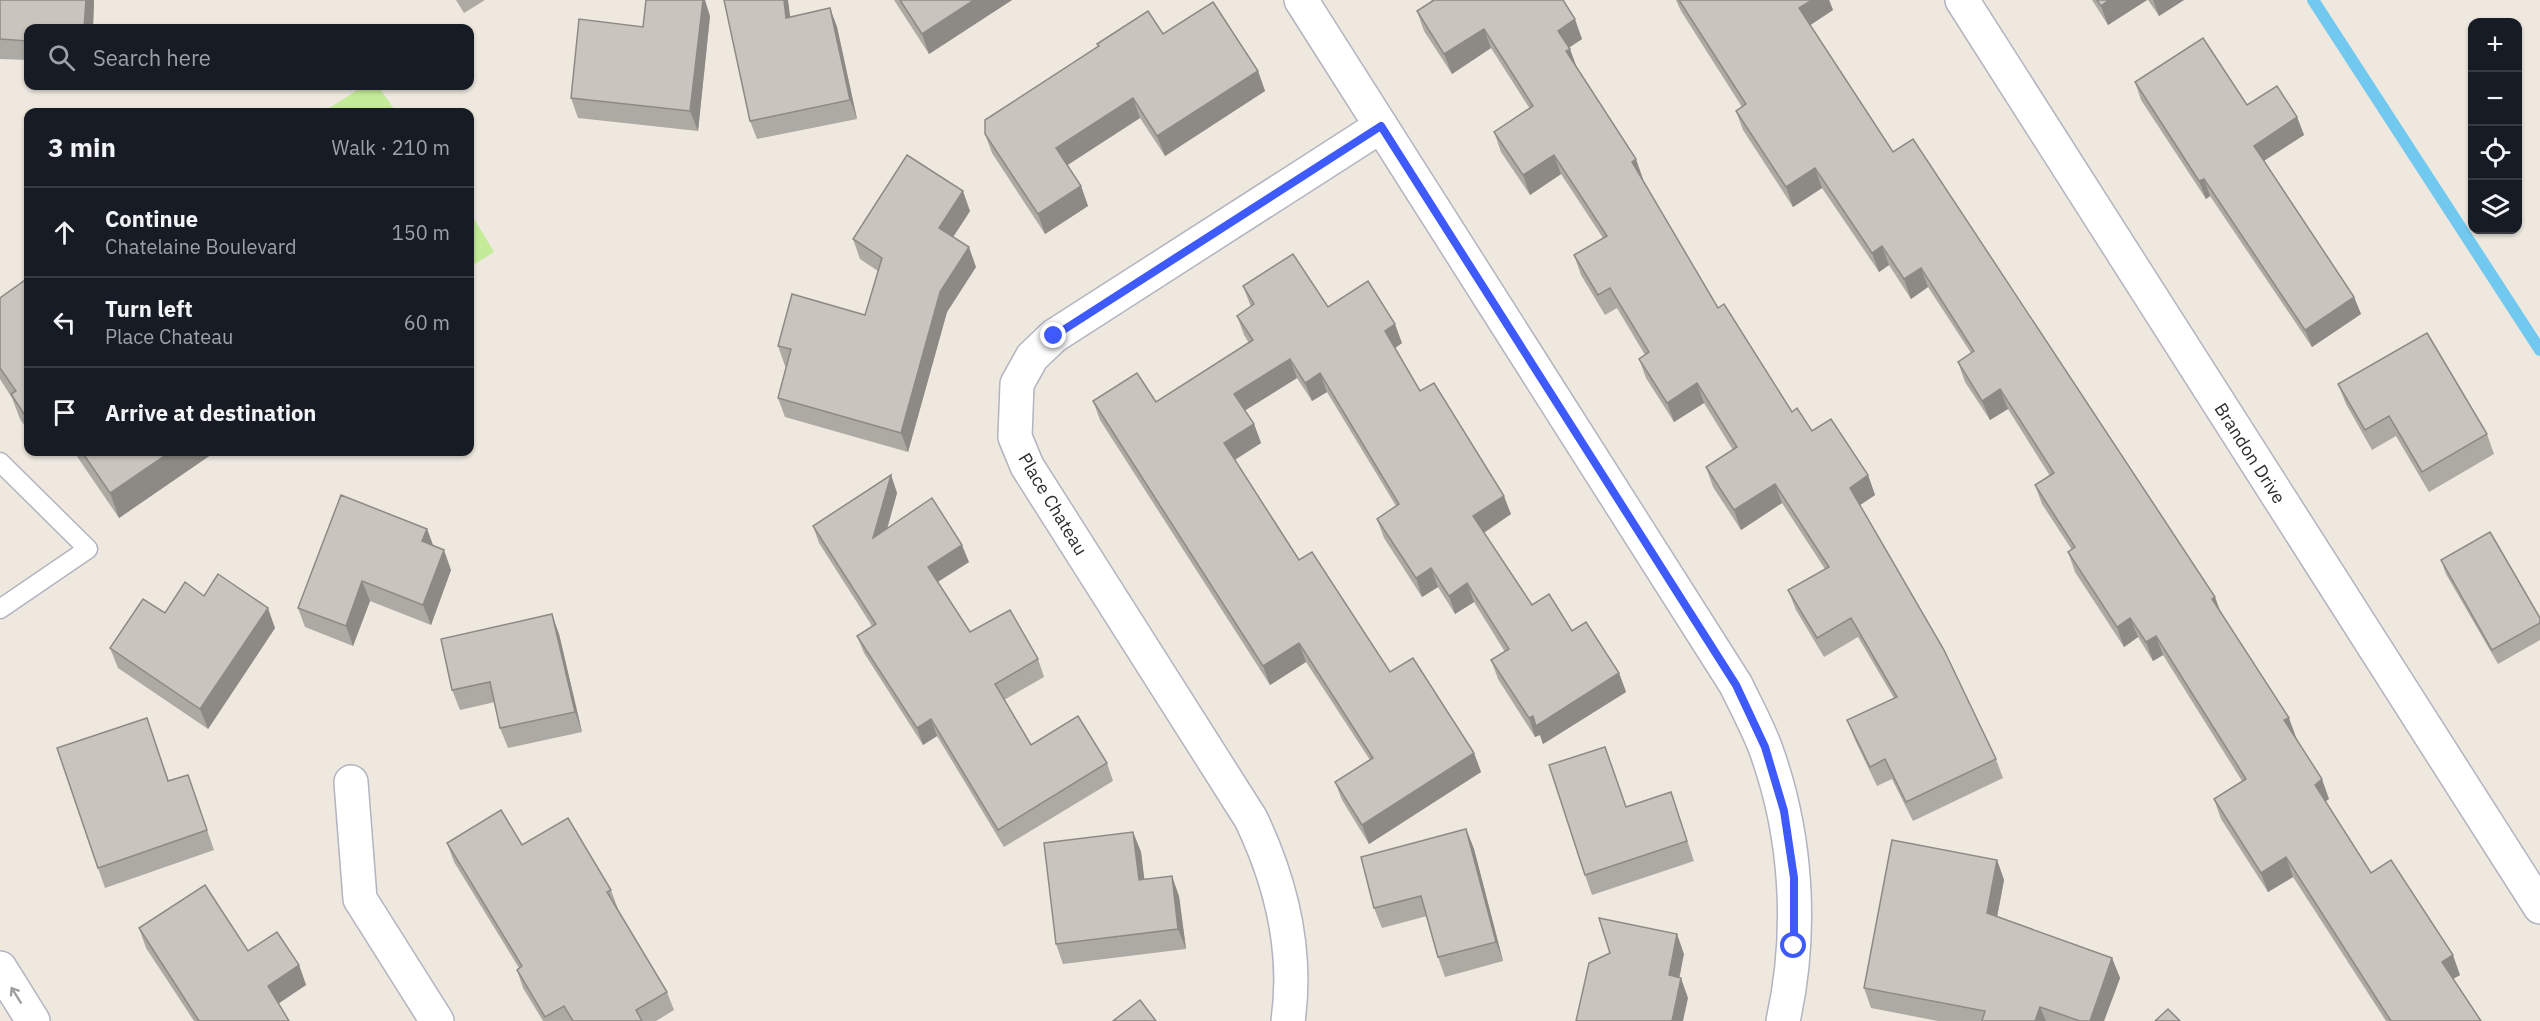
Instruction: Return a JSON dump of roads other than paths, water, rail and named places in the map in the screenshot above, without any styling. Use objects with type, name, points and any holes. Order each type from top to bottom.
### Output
[{"type":"street","points":[[1301,0],[1736,685],[1765,747],[1784,811],[1794,878],[1794,946],[1783,1021]]},
{"type":"street","name":"Brandon Drive","points":[[1962,0],[2540,907]]},
{"type":"street","name":"Place Chateau","points":[[1288,1021],[1291,1000],[1288,935],[1284,907],[1266,851],[1251,819],[1027,466],[1015,437],[1017,384],[1032,357],[1054,336],[1381,126]]},
{"type":"street","points":[[351,782],[360,899],[437,1021]]},
{"type":"street","points":[[0,968],[33,1021]]},
{"type":"lane","points":[[0,462],[88,549],[0,609]]},
{"type":"waterway","points":[[2313,0],[2540,350]]}]
